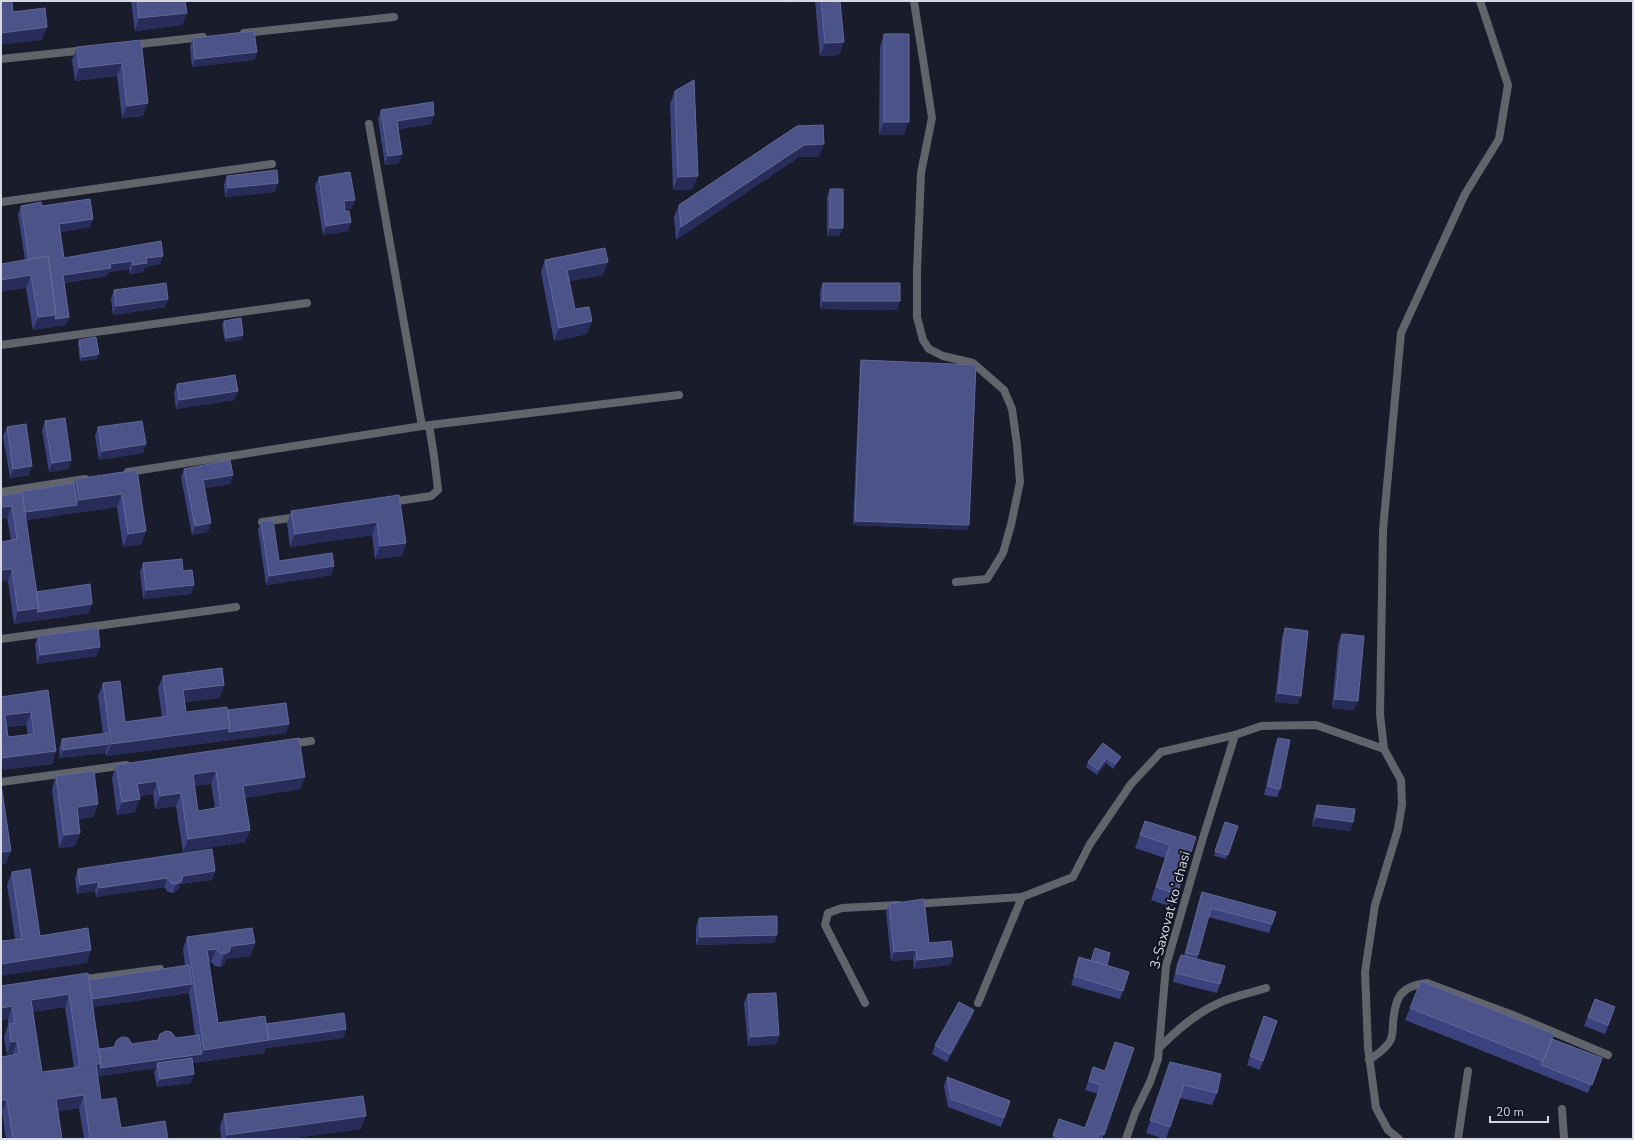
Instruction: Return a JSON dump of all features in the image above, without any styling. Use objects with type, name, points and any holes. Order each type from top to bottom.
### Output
[{"type":"street","points":[[914,1],[932,118],[921,173],[917,270],[917,318],[923,340],[929,349],[943,356],[973,364],[1004,390],[1012,409],[1018,445],[1020,482],[1011,525],[1003,553],[987,578],[956,582]]},
{"type":"street","points":[[1399,1139],[1388,1130],[1376,1108],[1369,1060],[1365,972],[1375,905],[1398,829],[1402,804],[1401,780],[1384,749],[1380,714],[1383,530],[1401,333],[1465,194],[1499,139],[1508,85],[1480,1]]},
{"type":"street","points":[[237,34],[394,17]]},
{"type":"street","points":[[119,46],[213,36]]},
{"type":"street","points":[[1,59],[95,49]]},
{"type":"street","points":[[369,124],[438,490],[431,496],[384,504]]},
{"type":"street","points":[[1,202],[272,164]]},
{"type":"street","points":[[1,345],[306,303]]},
{"type":"street","points":[[118,474],[425,426],[679,395]]},
{"type":"street","points":[[1,492],[94,477]]},
{"type":"street","points":[[262,522],[308,515]]},
{"type":"street","points":[[1,639],[236,607]]},
{"type":"street","points":[[865,1003],[825,925],[828,913],[842,908],[1022,897],[1073,877],[1090,844],[1131,784],[1161,752],[1235,735],[1261,726],[1316,726],[1384,749]]},
{"type":"street","name":"3-Saxovat koʻchasi","points":[[1126,1139],[1135,1113],[1150,1082],[1158,1059],[1166,966],[1202,841],[1235,735]]},
{"type":"street","points":[[280,746],[311,742]]},
{"type":"street","points":[[1,782],[133,764]]},
{"type":"street","points":[[978,1003],[1022,897]]},
{"type":"street","points":[[69,981],[160,969]]},
{"type":"street","points":[[1369,1060],[1390,1042],[1393,1033],[1394,1006],[1398,997],[1417,984],[1427,983],[1513,1015],[1608,1055]]},
{"type":"street","points":[[1159,1048],[1179,1028],[1197,1015],[1219,1003],[1266,988]]},
{"type":"street","points":[[1458,1139],[1468,1071]]},
{"type":"street","points":[[1562,1109],[1564,1139]]},
{"type":"building","points":[[1,1],[12,1],[13,12],[45,8],[47,27],[1,33]]},
{"type":"building","points":[[137,1],[185,1],[187,13],[139,18]]},
{"type":"building","points":[[821,1],[840,1],[844,42],[825,43]]},
{"type":"building","points":[[254,31],[257,52],[195,59],[193,38]]},
{"type":"building","points":[[884,34],[909,34],[909,122],[884,122]]},
{"type":"building","points":[[141,40],[148,103],[127,106],[122,63],[79,68],[77,47]]},
{"type":"building","points":[[694,80],[698,176],[678,177],[675,91]]},
{"type":"building","points":[[433,102],[434,115],[397,121],[402,154],[388,156],[381,110]]},
{"type":"building","points":[[823,125],[824,144],[804,145],[681,227],[679,205],[797,126]]},
{"type":"building","points":[[277,170],[278,183],[228,188],[227,176]]},
{"type":"building","points":[[350,172],[355,200],[344,201],[345,211],[349,211],[351,222],[326,226],[319,177]]},
{"type":"building","points":[[830,189],[843,189],[843,228],[830,228]]},
{"type":"building","points":[[90,199],[93,219],[59,224],[64,258],[161,241],[163,256],[146,258],[147,263],[133,265],[132,261],[110,264],[111,268],[63,275],[69,317],[55,319],[56,315],[48,256],[29,259],[21,206],[41,202],[42,206]]},
{"type":"building","points":[[605,248],[608,262],[567,270],[575,309],[589,307],[592,321],[559,328],[545,260]]},
{"type":"building","points":[[48,256],[56,315],[38,317],[31,275],[1,280],[1,264]]},
{"type":"building","points":[[166,283],[168,299],[116,306],[114,290]]},
{"type":"building","points":[[823,283],[900,283],[900,301],[823,301]]},
{"type":"building","points":[[241,318],[243,335],[226,338],[224,321]]},
{"type":"building","points":[[96,337],[99,354],[82,357],[79,340]]},
{"type":"building","points":[[861,360],[976,365],[969,525],[855,521]]},
{"type":"building","points":[[235,375],[238,391],[179,400],[177,384]]},
{"type":"building","points":[[65,418],[71,460],[52,463],[45,421]]},
{"type":"building","points":[[142,421],[146,444],[102,451],[98,427]]},
{"type":"building","points":[[26,424],[32,466],[13,469],[7,427]]},
{"type":"building","points":[[230,460],[233,475],[203,480],[211,523],[195,526],[184,469]]},
{"type":"building","points":[[137,470],[146,531],[128,534],[122,494],[79,500],[76,479]]},
{"type":"building","points":[[74,483],[77,505],[25,512],[22,492],[19,492]]},
{"type":"building","points":[[22,492],[39,608],[18,611],[12,569],[1,570],[1,542],[17,539],[12,506],[1,507],[1,496]]},
{"type":"building","points":[[399,495],[406,543],[380,546],[377,522],[295,534],[291,511]]},
{"type":"building","points":[[273,520],[279,561],[332,553],[334,566],[269,576],[261,522]]},
{"type":"building","points":[[182,559],[183,571],[192,570],[194,585],[146,590],[143,563]]},
{"type":"building","points":[[90,584],[92,604],[37,612],[39,608],[36,592]]},
{"type":"building","points":[[98,628],[100,647],[40,655],[38,636]]},
{"type":"building","points":[[1285,628],[1308,631],[1301,696],[1278,693]]},
{"type":"building","points":[[1342,634],[1364,636],[1358,701],[1335,699]]},
{"type":"building","points":[[222,668],[224,685],[183,690],[186,712],[227,707],[230,728],[111,744],[103,683],[120,681],[125,722],[168,716],[163,676]]},
{"type":"building","points":[[48,690],[56,751],[1,758],[1,697]],"holes":[[[31,712],[34,734],[8,737],[5,715]]]},
{"type":"building","points":[[286,703],[289,724],[228,732],[230,728],[228,710]]},
{"type":"building","points":[[107,733],[109,744],[63,750],[62,739]]},
{"type":"building","points":[[299,738],[305,777],[243,786],[250,830],[188,839],[181,793],[160,796],[157,781],[137,784],[140,799],[122,802],[116,765]],"holes":[[[216,771],[221,807],[198,811],[193,774]]]},
{"type":"building","points":[[1278,738],[1290,740],[1280,789],[1268,786]]},
{"type":"building","points":[[1103,743],[1121,757],[1115,764],[1107,758],[1098,770],[1088,762]]},
{"type":"building","points":[[94,771],[98,804],[77,807],[80,833],[64,835],[56,776]]},
{"type":"building","points":[[1,784],[11,851],[1,852]]},
{"type":"building","points":[[1317,805],[1355,809],[1353,822],[1316,817]]},
{"type":"building","points":[[1145,821],[1196,837],[1177,894],[1156,887],[1170,845],[1140,835]]},
{"type":"building","points":[[1225,822],[1238,826],[1228,855],[1215,851]]},
{"type":"building","points":[[212,849],[215,871],[183,876],[181,882],[176,884],[171,883],[167,878],[99,888],[98,882],[80,885],[78,869]]},
{"type":"building","points":[[30,869],[40,936],[88,928],[91,950],[1,964],[1,941],[22,939],[12,872]]},
{"type":"building","points":[[1202,892],[1276,912],[1272,924],[1211,908],[1198,955],[1186,953]]},
{"type":"building","points":[[924,899],[929,943],[951,941],[953,956],[917,960],[916,950],[894,952],[889,904]]},
{"type":"building","points":[[777,916],[777,935],[700,937],[699,918]]},
{"type":"building","points":[[252,928],[255,943],[231,946],[229,952],[224,954],[220,953],[216,949],[207,950],[218,1023],[265,1016],[269,1040],[204,1050],[187,937]]},
{"type":"building","points":[[1095,948],[1110,953],[1107,965],[1091,961]]},
{"type":"building","points":[[1181,955],[1225,966],[1220,984],[1176,973]]},
{"type":"building","points":[[1079,957],[1129,972],[1123,991],[1074,976]]},
{"type":"building","points":[[189,965],[192,984],[92,999],[89,980]]},
{"type":"building","points":[[88,973],[101,1064],[96,1064],[101,1100],[116,1098],[121,1128],[165,1121],[168,1139],[83,1139],[90,1138],[84,1095],[56,1099],[62,1139],[13,1139],[7,1100],[1,1100],[1,1057],[19,1054],[17,1041],[11,1042],[9,1024],[15,1023],[12,1006],[1,1008],[1,986]],"holes":[[[69,994],[80,1067],[42,1072],[31,1000]]]},
{"type":"building","points":[[1421,981],[1554,1034],[1543,1061],[1410,1008]]},
{"type":"building","points":[[776,993],[779,1035],[751,1037],[748,994]]},
{"type":"building","points":[[1595,999],[1615,1007],[1608,1025],[1588,1017]]},
{"type":"building","points":[[959,1002],[974,1010],[950,1054],[935,1045]]},
{"type":"building","points":[[344,1013],[346,1029],[269,1040],[266,1024]]},
{"type":"building","points":[[1264,1016],[1277,1021],[1263,1061],[1250,1056]]},
{"type":"building","points":[[166,1031],[171,1032],[176,1038],[199,1035],[202,1054],[100,1068],[101,1064],[99,1049],[114,1047],[117,1040],[122,1037],[128,1038],[132,1044],[158,1040],[160,1034]]},
{"type":"building","points":[[1552,1039],[1602,1058],[1592,1085],[1541,1065]]},
{"type":"building","points":[[1115,1042],[1134,1048],[1104,1135],[1099,1133],[1097,1139],[1064,1139],[1053,1135],[1059,1119],[1085,1128],[1101,1085],[1089,1081],[1093,1067],[1105,1071]]},
{"type":"building","points":[[192,1058],[194,1074],[160,1079],[157,1063]]},
{"type":"building","points":[[1170,1062],[1221,1074],[1217,1093],[1184,1085],[1170,1127],[1150,1120]]},
{"type":"building","points":[[947,1077],[1010,1101],[1004,1118],[951,1099]]},
{"type":"building","points":[[363,1096],[366,1116],[227,1135],[224,1114]]}]
